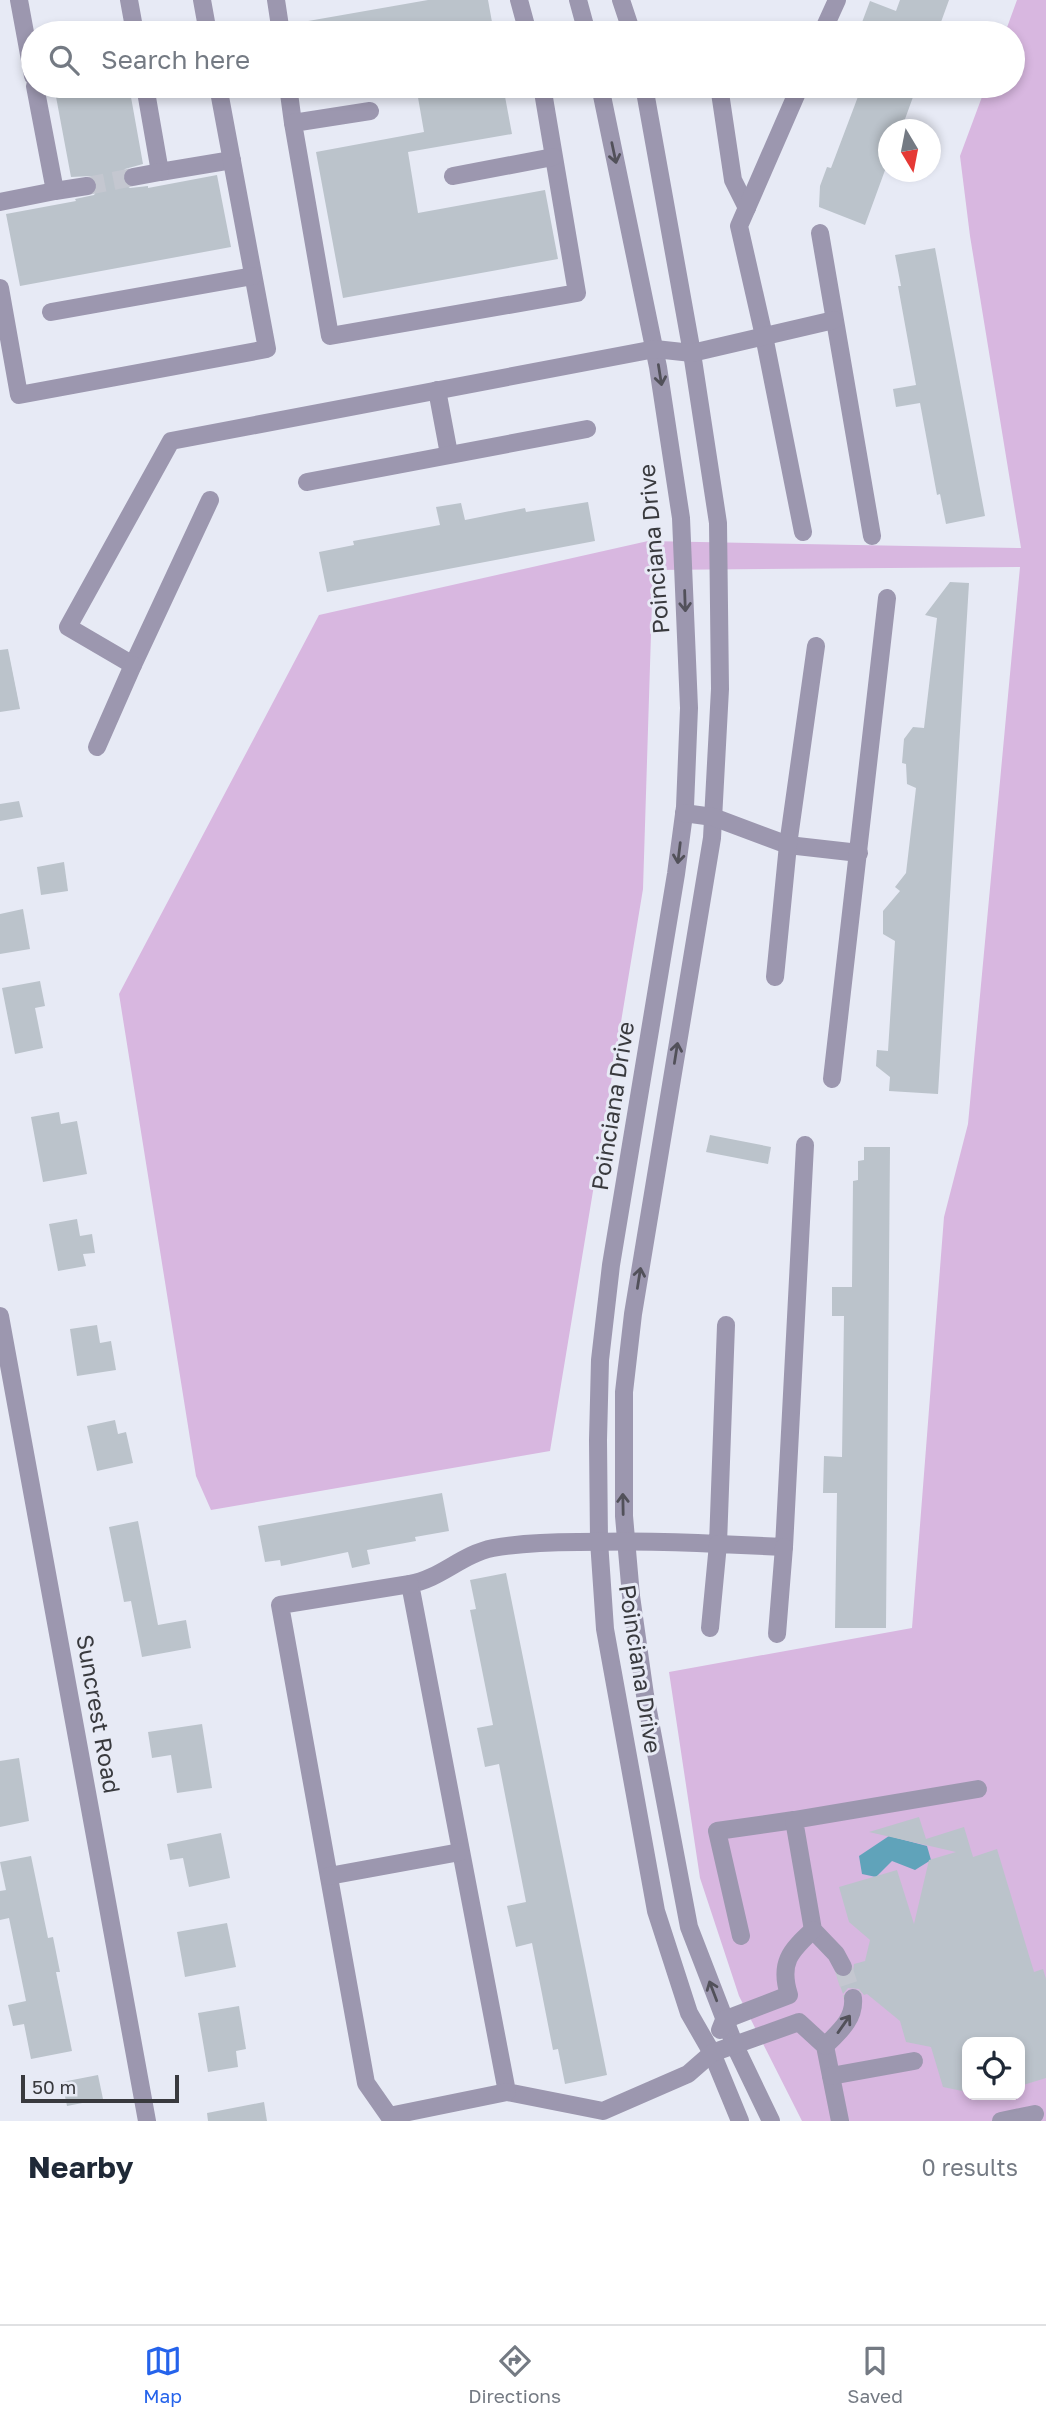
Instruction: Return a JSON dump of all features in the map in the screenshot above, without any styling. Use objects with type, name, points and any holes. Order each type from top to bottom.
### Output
[{"type":"street","points":[[19,0],[23,21]]},
{"type":"street","points":[[129,0],[133,21]]},
{"type":"street","points":[[202,0],[206,21]]},
{"type":"street","points":[[276,0],[279,21]]},
{"type":"street","points":[[519,0],[525,21]]},
{"type":"street","points":[[578,0],[583,21]]},
{"type":"street","points":[[621,0],[628,21]]},
{"type":"street","points":[[827,21],[837,0]]},
{"type":"street","points":[[37,98],[55,191]]},
{"type":"street","points":[[147,98],[160,172]]},
{"type":"street","points":[[0,288],[19,395],[267,349],[220,98]]},
{"type":"street","points":[[290,98],[330,336],[577,293],[545,98]]},
{"type":"street","name":"Poinciana Drive","points":[[602,98],[654,349],[681,518],[689,708],[684,813],[674,887],[611,1265],[600,1360],[599,1541],[605,1629],[656,1911],[690,2013],[712,2053],[740,2121]]},
{"type":"street","name":"Poinciana Drive","points":[[646,98],[692,353],[718,523],[720,689],[712,838],[633,1314],[624,1392],[626,1540],[645,1695],[689,1927],[724,2020],[771,2121]]},
{"type":"street","points":[[721,98],[733,180],[747,208]]},
{"type":"street","points":[[795,98],[739,226],[803,532]]},
{"type":"street","points":[[293,123],[370,111]]},
{"type":"street","points":[[453,176],[553,157]]},
{"type":"street","points":[[133,177],[232,160]]},
{"type":"street","points":[[0,202],[86,186]]},
{"type":"street","points":[[820,233],[872,536]]},
{"type":"street","points":[[51,312],[253,276]]},
{"type":"street","points":[[133,665],[68,627],[172,441],[654,349],[692,353],[834,320]]},
{"type":"street","points":[[437,390],[449,454]]},
{"type":"street","points":[[307,482],[587,429]]},
{"type":"street","points":[[97,747],[210,500]]},
{"type":"street","points":[[832,1079],[887,598]]},
{"type":"street","points":[[775,977],[788,845],[816,646]]},
{"type":"street","points":[[684,813],[713,817],[788,845],[859,853]]},
{"type":"street","points":[[777,1634],[805,1145]]},
{"type":"street","name":"Suncrest Road","points":[[0,1316],[147,2121]]},
{"type":"street","points":[[710,1628],[718,1544],[726,1325]]},
{"type":"street","points":[[784,1547],[626,1540],[541,1542],[493,1548],[474,1554],[427,1581],[280,1605],[366,2083],[389,2116],[507,2092],[603,2112],[688,2074],[712,2053],[799,2022],[825,2046],[840,2121]]},
{"type":"street","points":[[410,1584],[507,2092]]},
{"type":"street","points":[[741,1936],[717,1831],[978,1789]]},
{"type":"street","points":[[794,1820],[813,1930],[836,1954],[844,1967]]},
{"type":"street","points":[[329,1876],[460,1852]]},
{"type":"street","points":[[712,2053],[724,2020],[789,1995],[783,1977],[792,1948],[813,1930]]},
{"type":"street","points":[[825,2046],[846,2024],[854,2006],[853,1998]]},
{"type":"street","points":[[831,2076],[914,2061]]},
{"type":"street","points":[[1000,2121],[1035,2115]]},
{"type":"shaded area","points":[[1017,0],[1046,0],[1046,2121],[802,2121],[739,1996],[700,1878],[669,1672],[912,1628],[944,1217],[968,1124],[1020,567],[653,570],[643,889],[550,1451],[211,1510],[196,1476],[119,994],[319,615],[648,541],[1021,548],[970,236],[960,156],[982,98],[1025,98],[1025,21],[1009,21]]},
{"type":"water","points":[[889,1836],[927,1846],[931,1860],[915,1870],[892,1861],[876,1877],[862,1874],[859,1856]]},
{"type":"building","points":[[428,0],[488,0],[492,21],[308,21]]},
{"type":"building","points":[[900,0],[949,0],[941,21],[862,21],[870,1],[896,11]]},
{"type":"building","points":[[56,98],[131,98],[143,164],[125,169],[122,174],[124,184],[130,188],[148,188],[217,175],[231,247],[20,286],[6,214],[76,201],[75,199],[94,195],[98,189],[92,176],[71,177]]},
{"type":"building","points":[[418,98],[505,98],[512,134],[408,152],[418,213],[545,190],[558,259],[343,298],[316,152],[424,132]]},
{"type":"building","points":[[857,98],[913,98],[905,119],[878,119],[878,182],[881,182],[865,225],[819,207],[820,186],[827,167],[831,168]]},
{"type":"building","points":[[935,248],[985,516],[946,524],[940,494],[937,495],[920,403],[896,407],[893,389],[916,385],[895,255]]},
{"type":"building","points":[[588,502],[595,541],[327,592],[319,552],[354,545],[353,541],[440,525],[436,507],[461,503],[465,520],[525,508],[526,512]]},
{"type":"building","points":[[950,582],[969,583],[938,1094],[889,1091],[890,1077],[876,1066],[877,1050],[888,1051],[895,941],[883,934],[883,911],[900,891],[895,887],[906,873],[916,788],[907,784],[906,764],[902,763],[904,739],[913,727],[924,728],[937,618],[925,615]]},
{"type":"building","points":[[8,649],[20,709],[0,712],[0,650]]},
{"type":"building","points":[[19,801],[23,817],[0,821],[0,804]]},
{"type":"building","points":[[64,862],[68,891],[41,895],[37,867]]},
{"type":"building","points":[[23,909],[30,949],[0,954],[0,914]]},
{"type":"building","points":[[40,981],[45,1006],[35,1008],[43,1048],[15,1054],[2,988]]},
{"type":"building","points":[[59,1112],[61,1124],[77,1121],[87,1174],[43,1182],[31,1117]]},
{"type":"building","points":[[710,1135],[771,1147],[768,1164],[706,1152]]},
{"type":"building","points":[[864,1147],[890,1147],[886,1628],[835,1628],[837,1493],[823,1493],[824,1456],[842,1457],[844,1316],[832,1316],[832,1287],[852,1287],[853,1181],[858,1180],[858,1161],[864,1160]]},
{"type":"building","points":[[77,1219],[80,1236],[92,1234],[95,1253],[83,1254],[86,1266],[58,1271],[49,1224]]},
{"type":"building","points":[[97,1325],[100,1343],[111,1341],[116,1370],[77,1376],[70,1329]]},
{"type":"building","points":[[115,1420],[118,1434],[126,1432],[133,1463],[97,1471],[87,1426]]},
{"type":"building","points":[[442,1493],[449,1531],[415,1537],[416,1541],[367,1550],[370,1564],[352,1568],[348,1552],[281,1566],[280,1560],[265,1562],[258,1526]]},
{"type":"building","points":[[138,1521],[158,1625],[186,1620],[191,1648],[142,1657],[131,1601],[124,1602],[109,1527]]},
{"type":"building","points":[[506,1573],[607,2075],[565,2084],[558,2049],[553,2050],[532,1943],[516,1947],[507,1906],[526,1902],[499,1764],[485,1767],[477,1728],[493,1725],[470,1610],[476,1609],[470,1580]]},
{"type":"building","points":[[202,1724],[212,1788],[177,1793],[171,1755],[152,1758],[148,1732]]},
{"type":"building","points":[[19,1758],[29,1821],[0,1827],[0,1761]]},
{"type":"building","points":[[919,1817],[926,1839],[964,1827],[973,1857],[997,1849],[1034,1972],[1043,1969],[1046,1979],[1046,2078],[1025,2084],[1025,2037],[962,2037],[962,2091],[943,2087],[931,2047],[906,2042],[900,2021],[859,1989],[848,1988],[843,1994],[837,1977],[849,1977],[854,1964],[865,1961],[870,1940],[849,1922],[839,1887],[897,1870],[914,1924],[929,1860],[956,1852],[869,1832]]},
{"type":"building","points":[[221,1833],[230,1878],[189,1887],[183,1858],[170,1860],[167,1844]]},
{"type":"building","points":[[31,1856],[48,1938],[53,1937],[60,1972],[56,1972],[72,2051],[31,2059],[24,2024],[13,2026],[8,2005],[26,2001],[9,1918],[0,1920],[0,1891],[6,1890],[0,1862]]},
{"type":"building","points":[[227,1923],[236,1967],[185,1977],[177,1932]]},
{"type":"building","points":[[239,2006],[246,2049],[236,2051],[238,2067],[208,2072],[198,2013]]},
{"type":"building","points":[[98,2075],[103,2099],[67,2106],[62,2082]]},
{"type":"building","points":[[264,2102],[267,2121],[208,2121],[207,2113]]},
{"type":"tunnel","points":[[87,186],[133,177]]},
{"type":"tunnel","points":[[843,1967],[853,1998]]}]
